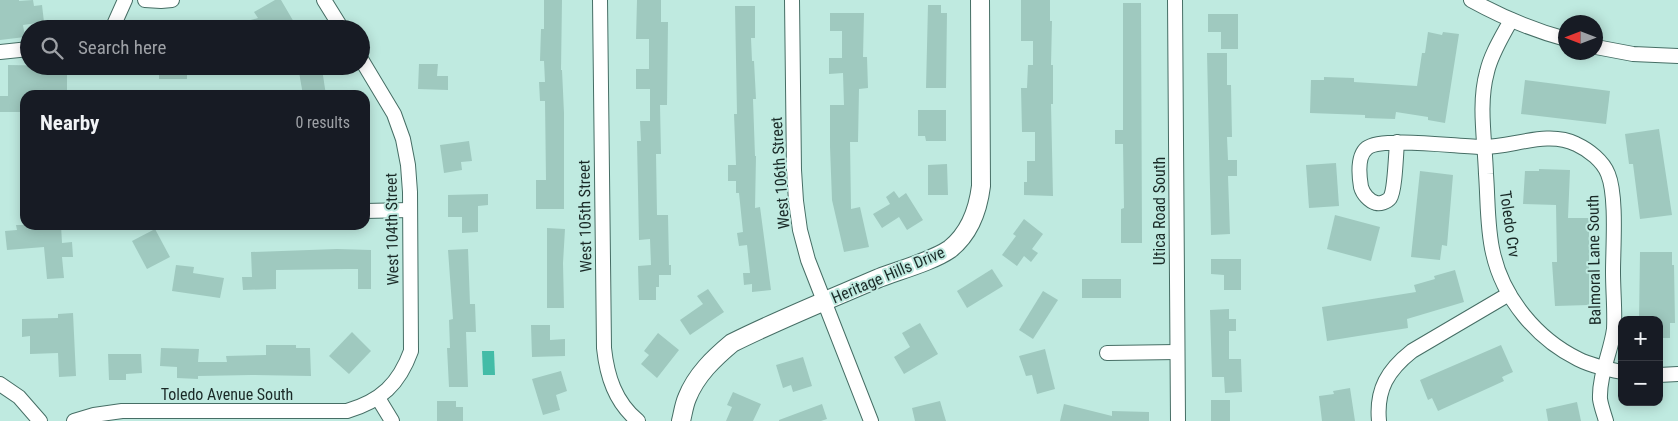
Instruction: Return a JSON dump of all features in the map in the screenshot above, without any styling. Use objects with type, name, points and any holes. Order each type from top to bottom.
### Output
[{"type":"street","points":[[116,20],[125,0]]},
{"type":"street","points":[[145,0],[161,2],[172,0]]},
{"type":"street","points":[[324,0],[336,20]]},
{"type":"street","name":"West 105th Street","points":[[600,0],[604,348],[606,368],[612,386],[623,404],[638,421]]},
{"type":"street","name":"West 106th Street","points":[[792,0],[796,201],[800,230],[808,260],[871,421]]},
{"type":"street","name":"Heritage Hills Drive","points":[[682,421],[687,398],[699,377],[713,358],[732,343],[949,249],[962,236],[972,221],[979,203],[981,186],[980,0]]},
{"type":"street","name":"Utica Road South","points":[[1175,0],[1178,421]]},
{"type":"street","points":[[1471,0],[1510,20],[1558,37]]},
{"type":"street","name":"Toledo Crv","points":[[1510,20],[1494,52],[1487,72],[1483,94],[1489,226],[1493,254],[1509,294],[1533,326],[1555,345],[1578,360],[1618,371]]},
{"type":"street","points":[[1603,48],[1633,54],[1678,56]]},
{"type":"street","points":[[0,52],[20,50]]},
{"type":"street","name":"West 104th Street","points":[[370,74],[394,114],[403,139],[408,164],[410,210],[411,351],[404,369],[393,385],[378,398]]},
{"type":"street","name":"Balmoral Lane South","points":[[1397,142],[1485,147],[1565,139],[1590,152],[1603,164],[1609,175],[1613,198],[1614,329],[1600,386],[1600,402],[1606,421]]},
{"type":"street","points":[[370,211],[410,210]]},
{"type":"street","points":[[1379,421],[1380,392],[1398,362],[1412,351],[1509,294]]},
{"type":"street","points":[[1107,354],[1178,352]]},
{"type":"street","points":[[1663,375],[1678,374]]},
{"type":"street","points":[[0,384],[19,397],[40,421]]},
{"type":"street","points":[[378,398],[392,421]]},
{"type":"street","name":"Toledo Avenue South","points":[[74,421],[94,414],[122,411],[194,416],[347,411],[363,406],[378,398]]},
{"type":"shaded area","points":[[482,351],[494,351],[495,375],[483,375]]},
{"type":"building","points":[[0,0],[33,0],[34,6],[42,5],[44,20],[20,20],[20,38],[0,40]]},
{"type":"building","points":[[275,0],[281,0],[293,20],[251,20],[258,18],[254,12]]},
{"type":"building","points":[[544,0],[562,0],[561,70],[564,113],[564,209],[536,209],[536,180],[546,180],[545,101],[540,101],[539,82],[545,82],[544,61],[540,61],[541,29],[544,29]]},
{"type":"building","points":[[637,0],[661,0],[661,22],[668,22],[667,105],[660,105],[661,154],[656,154],[657,215],[668,215],[671,275],[659,275],[659,287],[656,287],[656,300],[639,300],[638,266],[651,265],[650,239],[639,240],[637,141],[641,141],[640,121],[650,121],[650,89],[636,89],[636,69],[649,69],[649,39],[636,39]]},
{"type":"building","points":[[1021,0],[1050,0],[1050,21],[1052,21],[1051,65],[1053,65],[1053,104],[1051,104],[1053,196],[1024,195],[1024,182],[1027,182],[1027,161],[1035,161],[1035,132],[1022,132],[1021,88],[1027,88],[1028,65],[1033,65],[1033,41],[1021,41]]},
{"type":"building","points":[[1123,3],[1141,3],[1142,243],[1121,243],[1121,209],[1124,208],[1123,144],[1115,144],[1115,130],[1123,130]]},
{"type":"building","points":[[928,5],[941,5],[941,13],[947,13],[946,88],[926,88]]},
{"type":"building","points":[[735,6],[755,6],[755,38],[751,38],[756,99],[753,99],[756,156],[755,208],[760,207],[771,290],[752,292],[752,284],[744,285],[743,273],[750,273],[747,245],[739,246],[737,233],[743,232],[739,193],[736,193],[736,181],[728,181],[728,165],[736,165],[734,114],[737,114]]},
{"type":"building","points":[[830,13],[864,13],[863,57],[867,57],[868,88],[859,89],[858,142],[850,142],[851,209],[860,207],[869,247],[844,252],[832,200],[830,147],[830,105],[844,105],[843,73],[829,74],[829,58],[842,58],[842,31],[830,31]]},
{"type":"building","points":[[1208,14],[1238,14],[1238,49],[1221,49],[1221,32],[1208,32]]},
{"type":"building","points":[[1428,32],[1442,35],[1443,32],[1459,34],[1445,123],[1428,120],[1428,117],[1396,112],[1395,119],[1365,118],[1365,115],[1310,113],[1311,80],[1324,80],[1324,77],[1354,78],[1354,82],[1417,86],[1422,53],[1425,53]]},
{"type":"building","points":[[1207,53],[1227,53],[1227,85],[1231,85],[1232,137],[1227,137],[1228,160],[1237,160],[1237,176],[1228,176],[1230,234],[1211,235]]},
{"type":"building","points":[[419,64],[438,64],[437,76],[448,76],[448,90],[418,89]]},
{"type":"building","points":[[8,65],[20,65],[20,75],[67,75],[67,90],[20,90],[20,112],[0,112],[0,96],[8,96]]},
{"type":"building","points":[[159,75],[187,75],[187,79],[159,79]]},
{"type":"building","points":[[300,75],[323,75],[325,90],[302,90]]},
{"type":"building","points":[[1525,80],[1610,91],[1606,124],[1521,114]]},
{"type":"building","points":[[918,110],[946,110],[946,141],[926,141],[925,136],[918,136]]},
{"type":"building","points":[[1659,129],[1672,215],[1640,219],[1633,164],[1629,164],[1625,134]]},
{"type":"building","points":[[469,141],[472,161],[461,162],[462,170],[444,173],[440,145]]},
{"type":"building","points":[[1336,163],[1339,206],[1309,208],[1306,165]]},
{"type":"building","points":[[947,164],[948,195],[928,195],[928,165]]},
{"type":"building","points":[[1539,169],[1570,170],[1568,218],[1589,218],[1589,305],[1555,306],[1552,262],[1557,262],[1556,205],[1523,204],[1525,171],[1539,171]]},
{"type":"building","points":[[1420,171],[1453,175],[1447,246],[1442,245],[1440,260],[1411,257]]},
{"type":"building","points":[[894,191],[899,198],[906,193],[923,220],[907,230],[899,217],[882,228],[873,214],[890,204],[886,197]]},
{"type":"building","points":[[488,194],[488,205],[478,206],[478,232],[462,233],[462,217],[448,217],[448,195]]},
{"type":"building","points":[[1335,215],[1380,227],[1371,261],[1327,249]]},
{"type":"building","points":[[1024,219],[1043,234],[1032,249],[1038,253],[1031,262],[1024,256],[1017,266],[1002,255],[1016,236],[1013,234]]},
{"type":"building","points":[[16,225],[20,225],[20,230],[61,230],[62,243],[72,242],[73,257],[62,257],[64,278],[47,279],[44,247],[7,250],[5,231],[17,230]]},
{"type":"building","points":[[547,228],[565,229],[563,263],[564,308],[547,308]]},
{"type":"building","points":[[156,230],[170,257],[147,269],[132,241]]},
{"type":"building","points":[[337,249],[371,250],[371,289],[358,289],[358,269],[348,269],[276,270],[276,289],[243,290],[242,277],[252,277],[251,252]]},
{"type":"building","points":[[468,249],[470,304],[475,304],[476,332],[466,332],[468,387],[449,387],[447,348],[450,348],[449,320],[453,319],[448,250]]},
{"type":"building","points":[[1640,252],[1672,252],[1675,323],[1670,323],[1670,338],[1663,338],[1663,316],[1639,316]]},
{"type":"building","points":[[1211,259],[1241,259],[1241,290],[1224,290],[1224,275],[1211,274]]},
{"type":"building","points":[[176,265],[194,267],[193,273],[224,278],[220,298],[172,291]]},
{"type":"building","points":[[992,269],[1003,286],[967,308],[957,291]]},
{"type":"building","points":[[1455,270],[1464,302],[1407,319],[1408,328],[1327,341],[1322,307],[1416,292],[1414,285],[1435,279],[1434,276]]},
{"type":"building","points":[[1082,279],[1121,279],[1121,298],[1082,298]]},
{"type":"building","points":[[708,289],[724,312],[690,335],[680,320],[703,304],[697,296]]},
{"type":"building","points":[[1043,291],[1058,300],[1033,339],[1019,330]]},
{"type":"building","points":[[1229,309],[1229,319],[1236,319],[1236,331],[1229,331],[1229,359],[1241,359],[1242,392],[1225,393],[1224,377],[1212,377],[1210,310]]},
{"type":"building","points":[[73,313],[76,376],[59,377],[58,353],[30,354],[30,336],[22,337],[22,319],[58,318],[58,314]]},
{"type":"building","points":[[920,323],[938,354],[904,374],[894,357],[910,347],[902,333]]},
{"type":"building","points":[[531,325],[550,325],[550,340],[565,339],[565,356],[532,357]]},
{"type":"building","points":[[352,332],[371,351],[349,374],[329,356]]},
{"type":"building","points":[[658,333],[679,350],[657,378],[641,364],[649,355],[644,351]]},
{"type":"building","points":[[266,345],[296,345],[296,348],[310,348],[311,376],[251,375],[198,376],[198,379],[177,378],[177,367],[160,366],[161,348],[199,349],[198,362],[227,362],[226,356],[266,355]]},
{"type":"building","points":[[1501,345],[1513,372],[1502,377],[1504,381],[1438,411],[1432,398],[1428,400],[1420,380]]},
{"type":"building","points":[[1045,349],[1055,389],[1037,394],[1032,375],[1026,376],[1019,356]]},
{"type":"building","points":[[108,354],[141,354],[142,373],[126,374],[126,380],[109,380]]},
{"type":"building","points":[[803,357],[812,386],[793,392],[791,385],[783,388],[776,365]]},
{"type":"building","points":[[561,371],[567,391],[556,395],[560,410],[543,415],[532,379]]},
{"type":"building","points":[[1350,388],[1355,421],[1322,421],[1319,396],[1334,394],[1333,391]]},
{"type":"building","points":[[733,392],[761,404],[753,421],[726,421],[732,407],[727,405]]},
{"type":"building","points":[[1211,400],[1230,400],[1230,421],[1211,421]]},
{"type":"building","points":[[437,401],[456,401],[456,407],[463,407],[463,421],[437,421]]},
{"type":"building","points":[[940,401],[946,421],[915,421],[912,408]]},
{"type":"building","points":[[1577,402],[1581,421],[1548,421],[1546,409]]},
{"type":"building","points":[[822,404],[827,419],[821,421],[779,421],[779,420]]},
{"type":"building","points":[[1064,404],[1112,416],[1112,411],[1149,412],[1149,421],[1060,421]]}]
